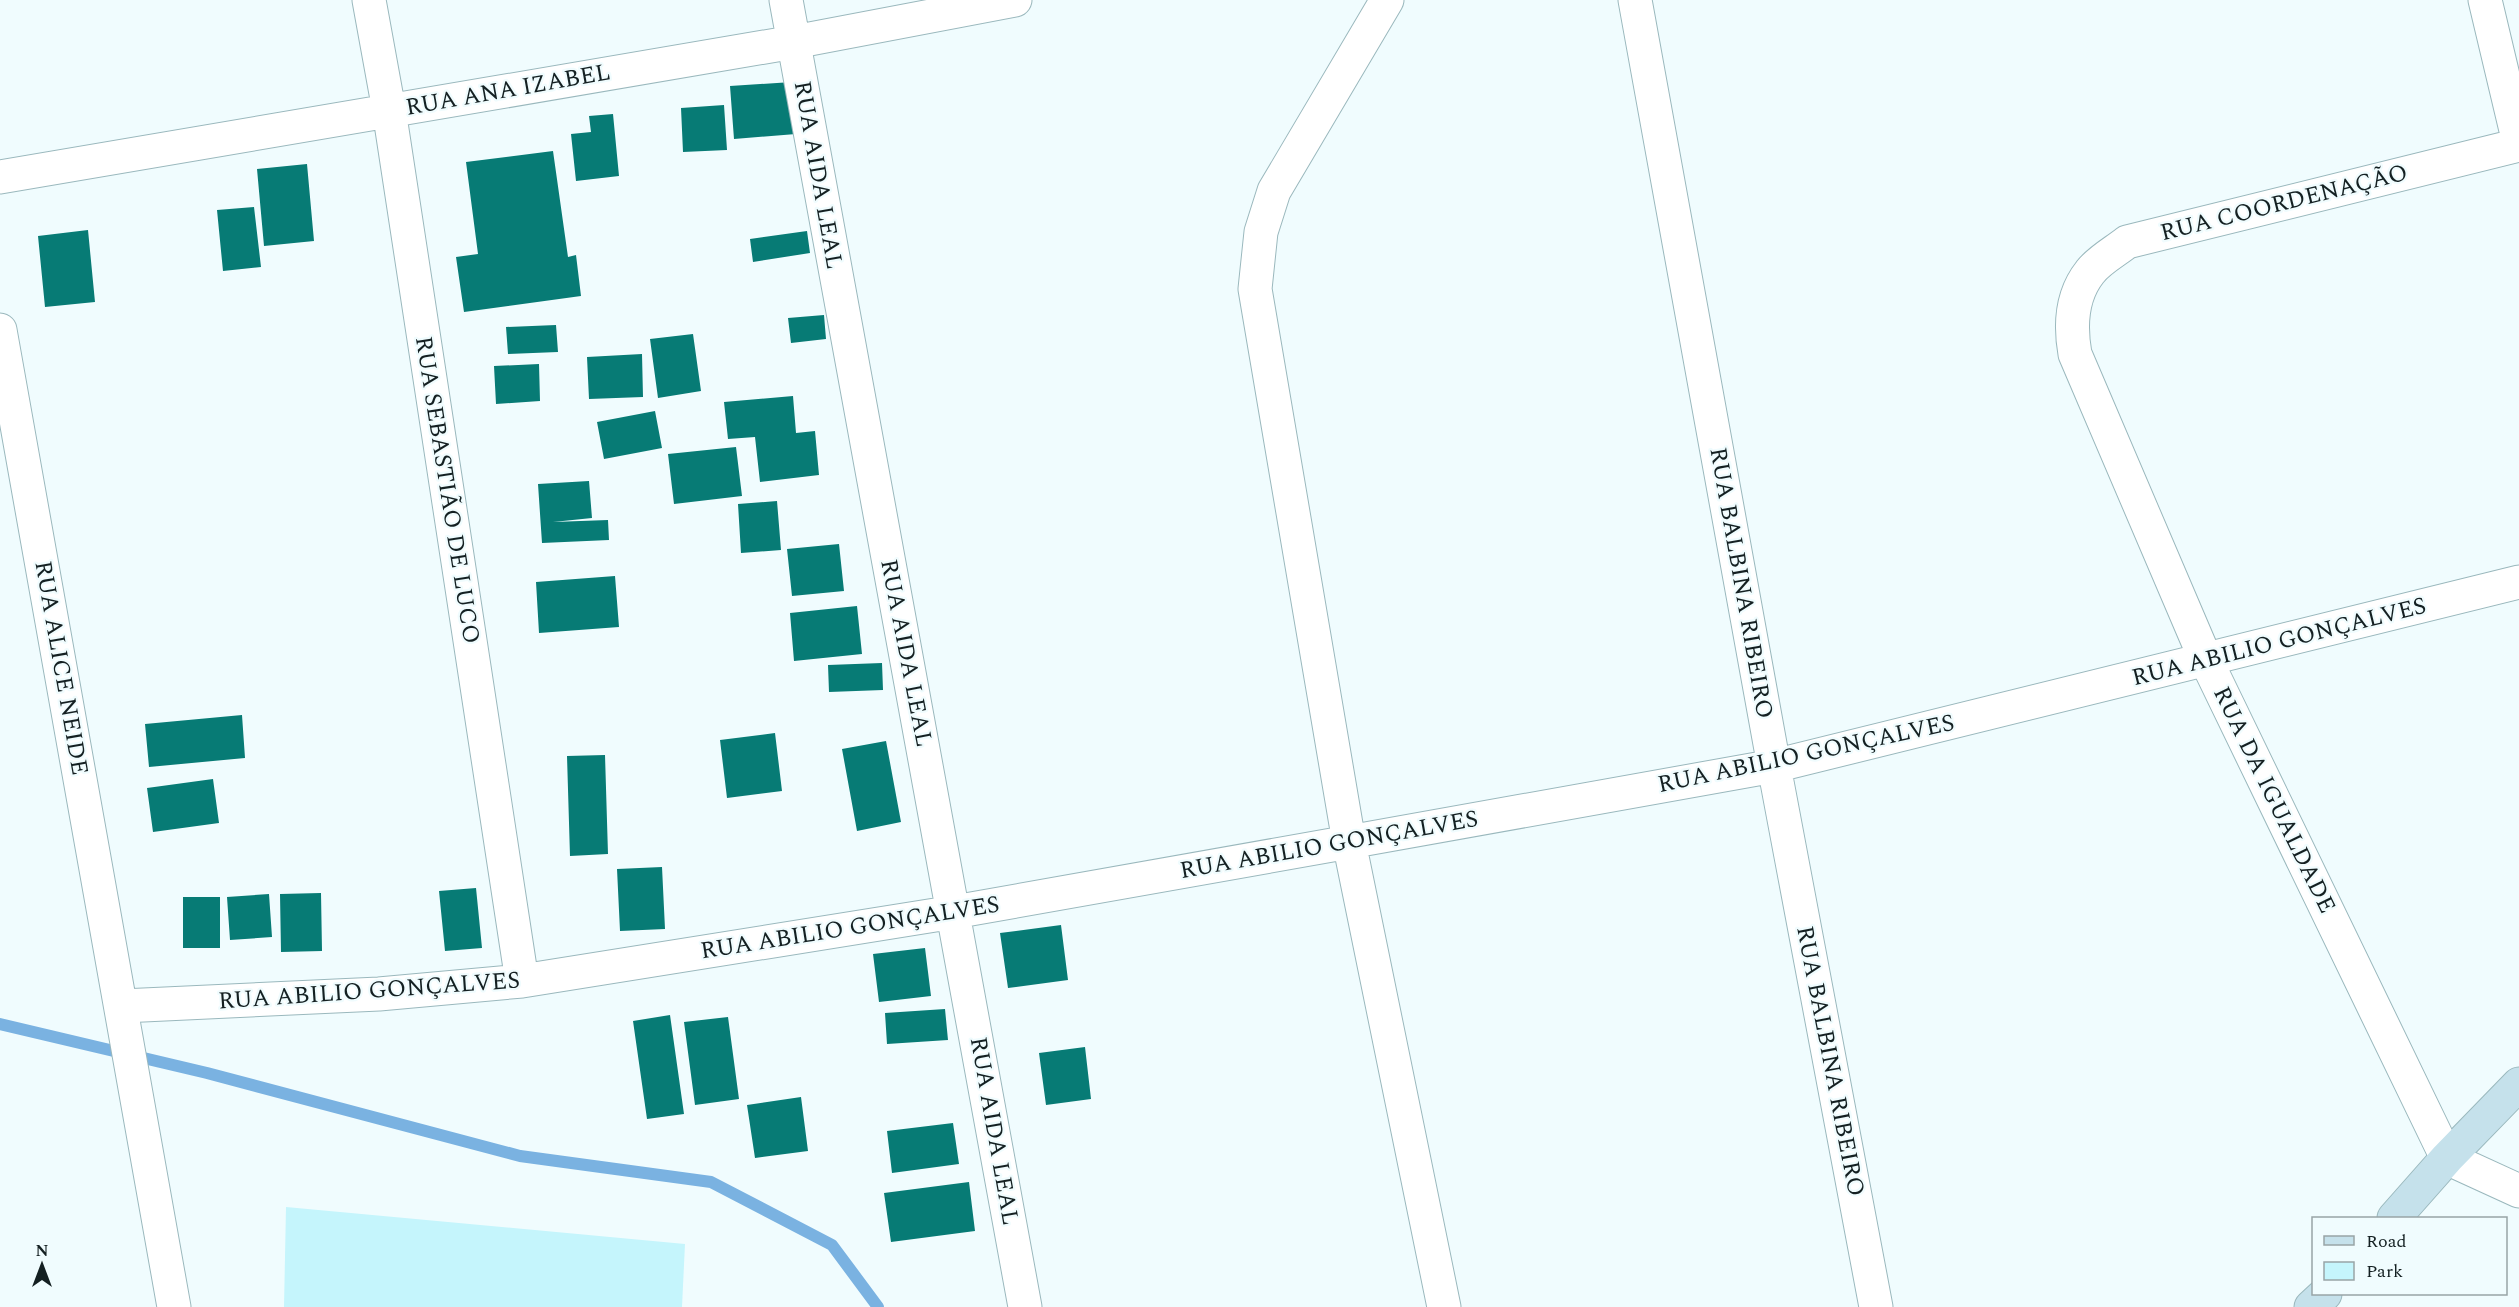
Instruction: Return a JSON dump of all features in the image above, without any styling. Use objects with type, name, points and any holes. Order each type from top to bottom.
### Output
[{"type":"main road","points":[[2395,1217],[2519,1084]]},
{"type":"main road","points":[[2311,1307],[2323,1295]]},
{"type":"street","name":"RUA SEBASTIÃO DE LUCO","points":[[369,0],[389,110],[522,981]]},
{"type":"street","name":"RUA AIDA LEAL","points":[[786,0],[1025,1307]]},
{"type":"street","name":"RUA ANA IZABEL","points":[[0,177],[794,42],[1016,0]]},
{"type":"street","points":[[1387,0],[1274,191],[1261,232],[1255,289],[1349,842],[1444,1307]]},
{"type":"street","name":"RUA BALBINA RIBEIRO","points":[[1635,0],[1774,766],[1876,1307]]},
{"type":"street","points":[[2485,0],[2519,144]]},
{"type":"street","name":"RUA COORDENAÇÃO","points":[[2074,301],[2090,271],[2127,242],[2519,144]]},
{"type":"street","name":"RUA DA IGUALDADE","points":[[2074,301],[2071,330],[2075,354],[2205,658],[2448,1158]]},
{"type":"street","name":"RUA ALICE NEIDE","points":[[0,330],[174,1307]]},
{"type":"street","name":"RUA ABILIO GONÇALVES","points":[[122,1013],[522,981],[954,912],[1774,766],[2519,582]]},
{"type":"street","points":[[2448,1158],[2519,1191]]},
{"type":"green space","points":[[286,1207],[685,1244],[682,1307],[284,1307]]},
{"type":"building","points":[[792,82],[796,134],[734,139],[730,86]]},
{"type":"building","points":[[724,105],[727,150],[683,152],[681,108]]},
{"type":"building","points":[[613,114],[619,176],[576,181],[571,134],[591,132],[589,116]]},
{"type":"building","points":[[553,151],[568,257],[576,255],[581,296],[464,312],[456,257],[478,254],[466,162]]},
{"type":"building","points":[[307,164],[314,241],[264,246],[257,169]]},
{"type":"building","points":[[254,207],[261,267],[223,271],[217,210]]},
{"type":"building","points":[[88,230],[95,302],[45,307],[38,236]]},
{"type":"building","points":[[807,231],[810,253],[753,262],[750,239]]},
{"type":"building","points":[[824,315],[826,339],[791,343],[788,318]]},
{"type":"building","points":[[556,325],[558,352],[508,354],[506,327]]},
{"type":"building","points":[[693,334],[701,391],[658,398],[650,339]]},
{"type":"building","points":[[642,354],[643,397],[589,399],[587,357]]},
{"type":"building","points":[[539,364],[540,401],[496,404],[494,366]]},
{"type":"building","points":[[793,396],[796,433],[815,431],[819,475],[760,482],[755,437],[728,439],[724,402]]},
{"type":"building","points":[[655,411],[662,448],[604,459],[597,422]]},
{"type":"building","points":[[736,447],[742,496],[674,504],[668,454]]},
{"type":"building","points":[[589,481],[592,518],[553,522],[608,520],[609,540],[542,543],[538,484]]},
{"type":"building","points":[[777,501],[781,550],[741,553],[738,504]]},
{"type":"building","points":[[839,544],[844,591],[792,596],[787,549]]},
{"type":"building","points":[[615,576],[619,627],[539,633],[536,582]]},
{"type":"building","points":[[857,606],[862,654],[794,661],[790,613]]},
{"type":"building","points":[[882,663],[883,690],[829,692],[828,665]]},
{"type":"building","points":[[242,715],[245,758],[149,767],[145,724]]},
{"type":"building","points":[[775,733],[782,791],[727,798],[720,740]]},
{"type":"building","points":[[886,741],[901,822],[857,831],[842,749]]},
{"type":"building","points":[[605,755],[608,854],[570,856],[567,756]]},
{"type":"building","points":[[213,779],[219,823],[153,832],[147,788]]},
{"type":"building","points":[[662,867],[665,929],[620,931],[617,869]]},
{"type":"building","points":[[476,888],[482,948],[445,951],[439,891]]},
{"type":"building","points":[[321,893],[322,951],[281,952],[280,894]]},
{"type":"building","points":[[269,894],[272,937],[230,940],[227,897]]},
{"type":"building","points":[[183,897],[220,897],[220,948],[183,948]]},
{"type":"building","points":[[1061,925],[1068,980],[1008,988],[1000,933]]},
{"type":"building","points":[[925,948],[931,996],[879,1002],[873,954]]},
{"type":"building","points":[[945,1009],[948,1040],[887,1044],[885,1013]]},
{"type":"building","points":[[670,1015],[684,1114],[647,1119],[633,1021]]},
{"type":"building","points":[[728,1017],[739,1099],[695,1105],[684,1022]]},
{"type":"building","points":[[1085,1047],[1091,1099],[1046,1105],[1039,1053]]},
{"type":"building","points":[[801,1097],[808,1151],[755,1158],[747,1105]]},
{"type":"building","points":[[953,1123],[959,1164],[892,1173],[887,1131]]},
{"type":"building","points":[[969,1182],[975,1231],[891,1242],[884,1193]]},
{"type":"waterway","points":[[0,1024],[207,1073],[520,1156],[711,1182],[832,1245],[878,1307]]}]
